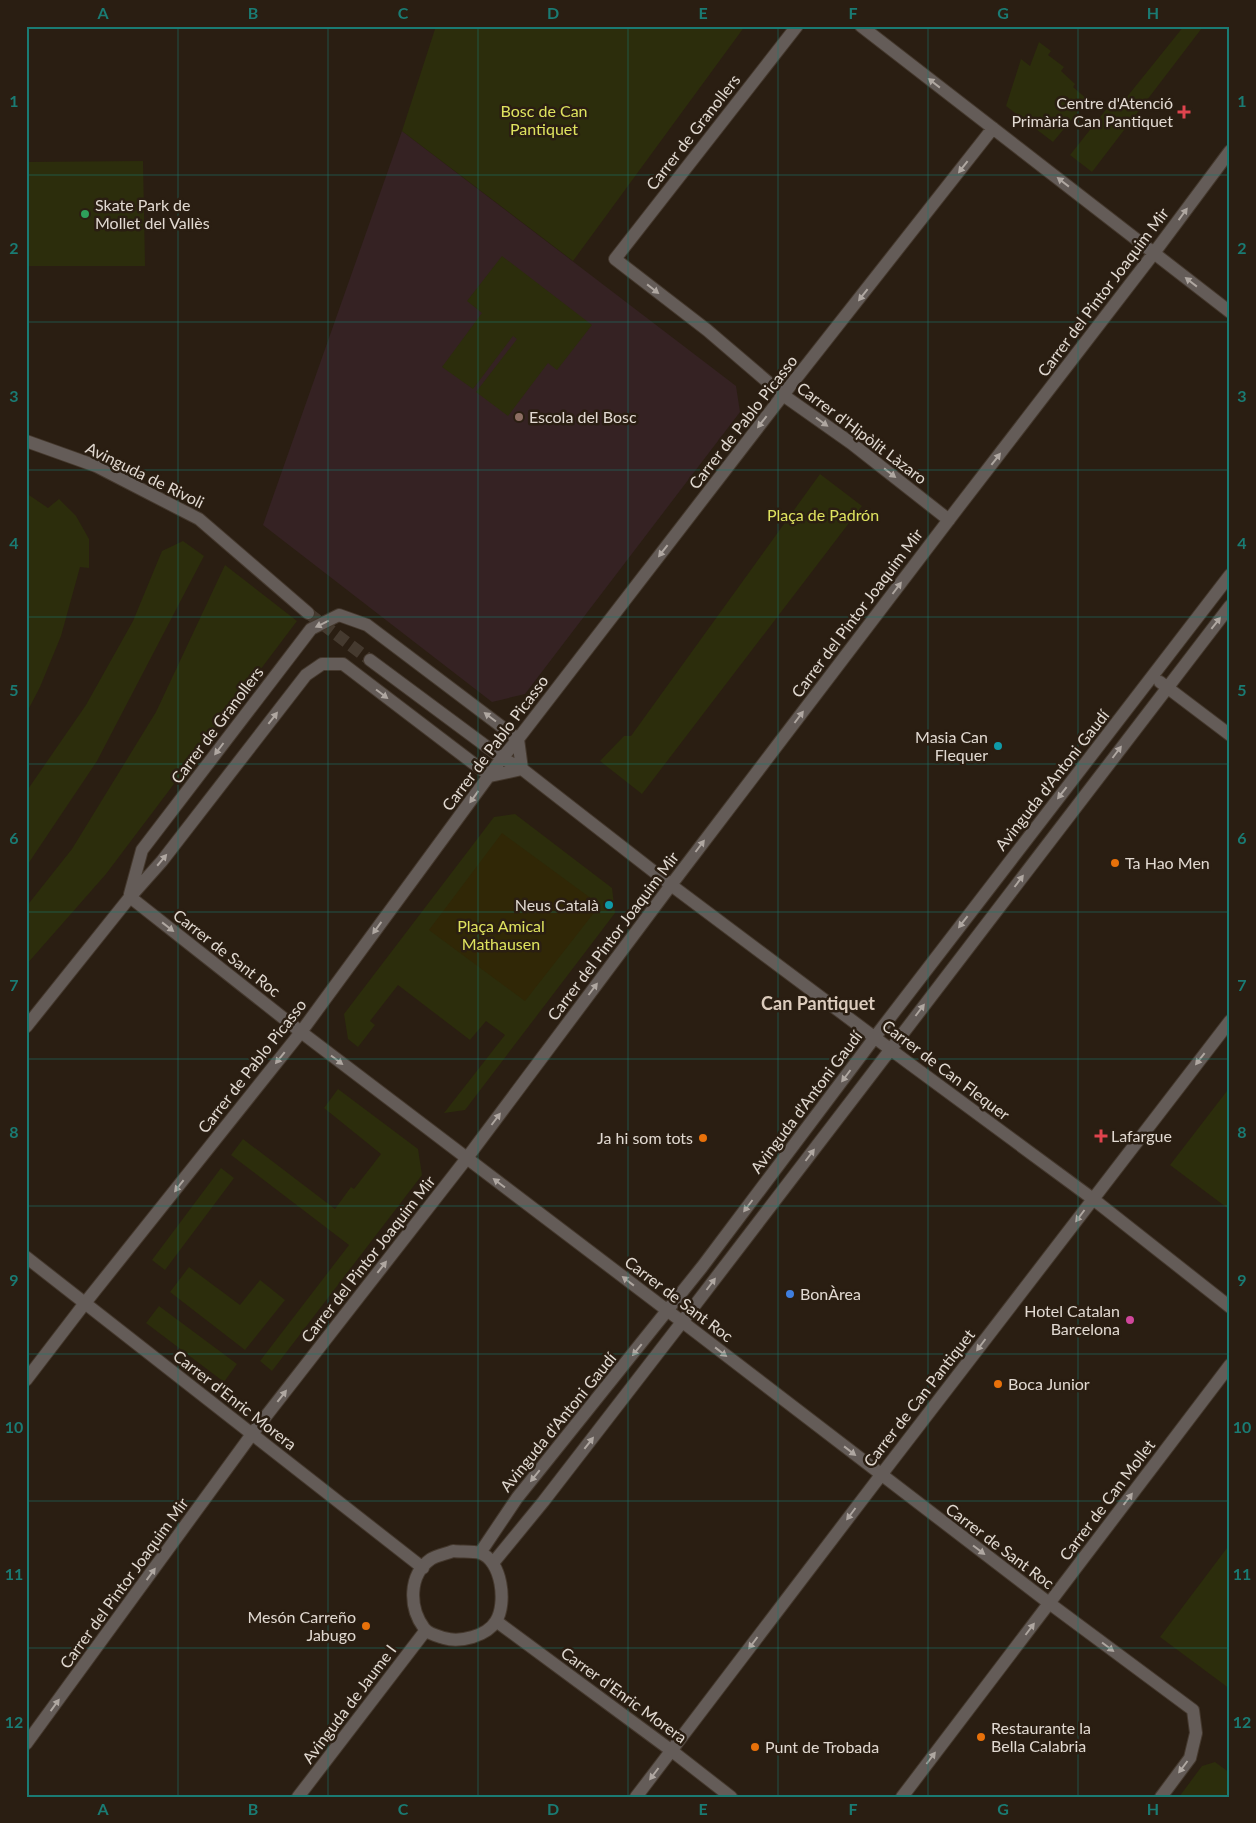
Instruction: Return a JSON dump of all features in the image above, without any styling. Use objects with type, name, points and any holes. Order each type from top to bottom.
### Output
[{"type":"street","name":"Carrer de Granollers","points":[[615,258],[797,26]]},
{"type":"street","points":[[861,26],[1230,312]]},
{"type":"street","name":"Carrer de Pablo Picasso","points":[[26,1380],[301,1032],[502,758],[783,395],[993,128]]},
{"type":"street","name":"Carrer del Pintor Joaquim Mir","points":[[26,1744],[252,1434],[467,1158],[671,885],[1154,254],[1230,151]]},
{"type":"street","name":"Carrer d'Hipòlit Làzaro","points":[[615,258],[707,330],[783,395],[858,448],[949,520]]},
{"type":"street","name":"Avinguda de Rivoli","points":[[26,441],[96,466],[199,519],[308,613]]},
{"type":"street","name":"Avinguda d'Antoni Gaudí","points":[[480,1553],[517,1498],[702,1268],[875,1037],[1230,575]]},
{"type":"street","points":[[493,1563],[543,1502],[682,1322],[1230,606]]},
{"type":"street","name":"Carrer de Granollers","points":[[130,897],[142,850],[311,629],[340,616],[367,625],[518,738]]},
{"type":"street","name":"Carrer de Can Flequer","points":[[370,660],[502,758],[522,769],[671,885],[1093,1199],[1230,1307]]},
{"type":"street","name":"Carrer de Granollers","points":[[26,1027],[130,897],[162,861],[306,675],[322,664],[343,664],[490,776]]},
{"type":"street","points":[[1153,676],[1230,735]]},
{"type":"street","points":[[490,776],[522,769],[518,738]]},
{"type":"street","name":"Carrer de Sant Roc","points":[[130,897],[301,1032],[1049,1603],[1193,1710],[1196,1733],[1190,1758],[1161,1797]]},
{"type":"street","name":"Carrer de Can Pantiquet","points":[[636,1797],[1230,1021]]},
{"type":"street","name":"Carrer d'Enric Morera","points":[[26,1257],[423,1568]]},
{"type":"street","name":"Carrer de Can Mollet","points":[[902,1797],[1230,1365]]},
{"type":"street","points":[[453,1551],[480,1553],[493,1563],[501,1587],[502,1597],[496,1621],[482,1634],[463,1640],[452,1640],[437,1636],[426,1630],[414,1610],[412,1594],[418,1573],[431,1559],[453,1551]]},
{"type":"street","name":"Carrer d'Enric Morera","points":[[496,1621],[731,1797]]},
{"type":"street","name":"Avinguda de Jaume I","points":[[298,1797],[426,1630]]},
{"type":"shaded area","name":"Escola del Bosc","points":[[402,131],[736,386],[740,412],[525,694],[492,702],[263,525]]},
{"type":"green space","name":"Bosc de Can Pantiquet","points":[[436,26],[745,26],[573,261],[402,131]]},
{"type":"green space","points":[[1184,26],[1200,26],[1202,28],[1092,172],[1070,155],[1116,97],[1122,103]]},
{"type":"green space","points":[[1039,42],[1051,51],[1048,55],[1064,67],[1061,71],[1075,84],[1073,87],[1088,100],[1053,142],[1006,106],[1021,59],[1030,66]]},
{"type":"green space","name":"Skate Park de Mollet del Vallès","points":[[143,161],[145,266],[26,266],[26,162]]},
{"type":"green space","points":[[502,256],[592,325],[557,370],[548,363],[508,416],[476,392],[517,339],[513,336],[473,389],[442,367],[482,313],[467,301]]},
{"type":"green space","name":"Plaça de Padrón","points":[[820,474],[862,506],[642,794],[600,761],[624,736],[631,736]]},
{"type":"green space","points":[[26,493],[48,508],[59,499],[76,516],[89,539],[89,568],[80,567],[61,636],[40,687],[26,714]]},
{"type":"green space","points":[[183,541],[204,556],[97,761],[26,867],[26,792],[86,705],[133,621],[162,551]]},
{"type":"green space","points":[[225,565],[297,621],[106,874],[26,965],[26,907],[72,849],[156,712]]},
{"type":"green space","name":"Plaça Amical Mathausen","points":[[515,814],[612,888],[615,913],[465,1110],[444,1113],[505,1035],[486,1021],[470,1040],[398,985],[370,1021],[375,1025],[358,1047],[348,1039],[344,1014],[494,817]]},
{"type":"green space","points":[[1230,1087],[1230,1210],[1170,1165]]},
{"type":"green space","points":[[338,1089],[418,1149],[422,1175],[272,1371],[260,1361],[349,1245],[231,1155],[243,1139],[335,1209],[351,1187],[354,1189],[381,1154],[324,1108]]},
{"type":"green space","points":[[221,1168],[234,1178],[165,1270],[152,1260]]},
{"type":"green space","points":[[189,1267],[240,1305],[260,1280],[285,1300],[245,1350],[170,1292]]},
{"type":"green space","points":[[159,1306],[237,1364],[224,1382],[146,1323]]},
{"type":"green space","points":[[1230,1544],[1230,1689],[1160,1637]]},
{"type":"green space","points":[[1215,1762],[1230,1773],[1230,1797],[1179,1797],[1202,1766]]},
{"type":"sand","points":[[502,833],[600,905],[525,1001],[429,930]]},
{"type":"tunnel","points":[[308,613],[370,660]]},
{"type":"place","name":"Centre d'Atenció Primària Can Pantiquet","points":[[1184,112]]},
{"type":"place","name":"Skate Park de Mollet del Vallès","points":[[85,214]]},
{"type":"place","name":"Escola del Bosc","points":[[519,417]]},
{"type":"place","name":"Masia Can Flequer","points":[[998,746]]},
{"type":"place","name":"Ta Hao Men","points":[[1115,863]]},
{"type":"place","name":"Neus Català","points":[[609,905]]},
{"type":"place","name":"Lafargue","points":[[1101,1136]]},
{"type":"place","name":"Ja hi som tots","points":[[703,1138]]},
{"type":"place","name":"BonÀrea","points":[[790,1294]]},
{"type":"place","name":"Hotel Catalan Barcelona","points":[[1130,1320]]},
{"type":"place","name":"Boca Junior","points":[[998,1384]]},
{"type":"place","name":"Mesón Carreño Jabugo","points":[[366,1626]]},
{"type":"place","name":"Restaurante la Bella Calabria","points":[[981,1737]]},
{"type":"place","name":"Punt de Trobada","points":[[755,1747]]},
{"type":"district","name":"Can Pantiquet","points":[[818,1004]]}]
